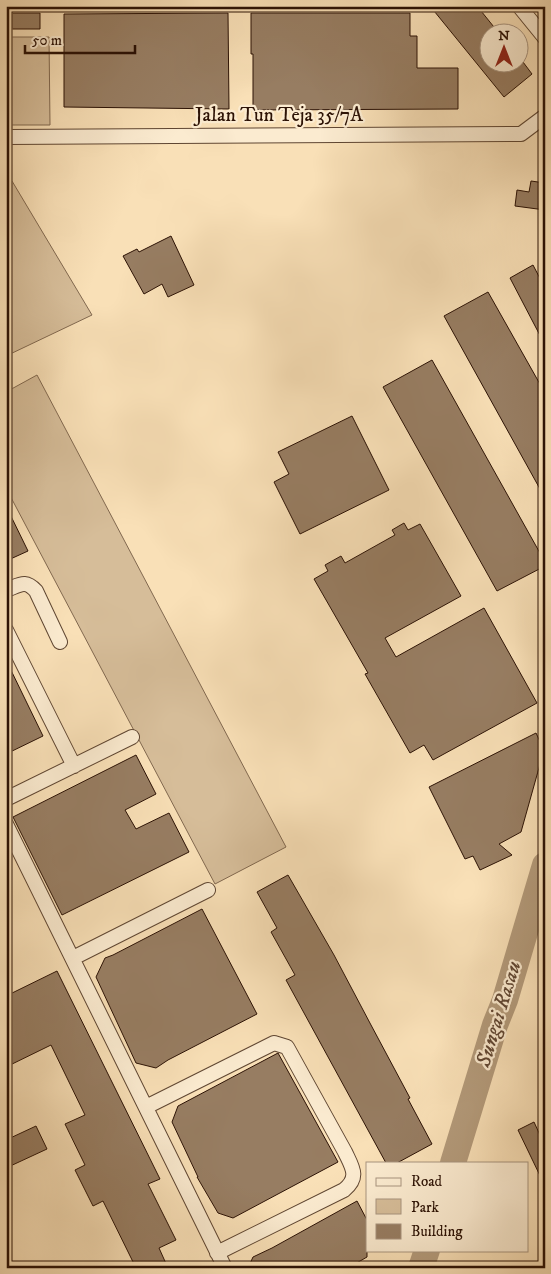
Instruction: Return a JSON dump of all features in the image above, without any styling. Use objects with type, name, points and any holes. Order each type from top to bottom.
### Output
[{"type":"street","points":[[519,6],[545,38]]},
{"type":"street","name":"Jalan Tun Teja 35/7A","points":[[6,137],[521,134],[545,116]]},
{"type":"street","points":[[6,590],[23,584],[31,585],[36,591],[60,642]]},
{"type":"street","points":[[6,630],[74,766]]},
{"type":"street","points":[[6,799],[132,737]]},
{"type":"street","points":[[6,824],[225,1268]]},
{"type":"street","points":[[73,958],[208,890]]},
{"type":"street","points":[[146,1107],[274,1044],[287,1047],[354,1170],[351,1185],[344,1190],[217,1253]]},
{"type":"green space","points":[[6,6],[8,6],[9,37],[49,37],[50,125],[6,125]]},
{"type":"green space","points":[[6,181],[12,181],[92,315],[6,356]]},
{"type":"green space","points":[[37,375],[286,847],[215,884],[6,488],[6,392]]},
{"type":"building","points":[[430,6],[477,6],[490,22],[478,22],[478,65]]},
{"type":"building","points":[[12,13],[40,13],[40,29],[12,29]]},
{"type":"building","points":[[228,13],[229,109],[64,107],[64,14]]},
{"type":"building","points":[[251,13],[410,13],[410,36],[417,36],[417,68],[458,68],[458,109],[253,110]]},
{"type":"building","points":[[528,69],[532,74],[504,97],[484,72],[528,72]]},
{"type":"building","points":[[531,181],[545,183],[545,210],[515,206],[517,190],[529,192]]},
{"type":"building","points":[[171,236],[194,285],[168,297],[162,284],[144,294],[123,256],[137,249],[139,252]]},
{"type":"building","points":[[533,265],[545,288],[545,345],[510,278]]},
{"type":"building","points":[[488,292],[545,393],[545,498],[444,316]]},
{"type":"building","points":[[432,360],[545,562],[545,566],[497,591],[383,387]]},
{"type":"building","points":[[352,416],[389,490],[300,534],[274,482],[289,474],[278,452]]},
{"type":"building","points":[[6,506],[28,551],[6,561]]},
{"type":"building","points":[[404,523],[408,530],[420,524],[461,596],[385,638],[396,657],[484,608],[537,703],[433,760],[424,745],[410,753],[365,674],[368,673],[314,579],[328,571],[325,565],[341,556],[345,563],[395,535],[392,530]]},
{"type":"building","points":[[6,660],[43,736],[6,754]]},
{"type":"building","points":[[536,733],[544,750],[521,832],[499,844],[512,855],[480,870],[473,856],[465,859],[429,787]]},
{"type":"building","points":[[136,755],[156,794],[125,810],[136,829],[169,813],[189,852],[62,915],[13,817]]},
{"type":"building","points":[[288,875],[334,955],[410,1098],[408,1099],[432,1144],[399,1162],[385,1162],[286,980],[295,975],[271,932],[277,928],[257,892]]},
{"type":"building","points":[[202,909],[257,1014],[156,1068],[136,1063],[96,977],[105,958]]},
{"type":"building","points":[[57,971],[160,1179],[148,1184],[176,1240],[159,1248],[168,1268],[136,1268],[103,1201],[93,1206],[75,1170],[85,1165],[65,1124],[85,1115],[51,1045],[6,1067],[6,996]]},
{"type":"building","points":[[278,1053],[338,1162],[233,1218],[218,1213],[197,1177],[172,1122],[178,1106]]},
{"type":"building","points":[[534,1122],[545,1146],[545,1186],[518,1130]]},
{"type":"building","points":[[36,1126],[47,1149],[6,1168],[6,1140]]},
{"type":"building","points":[[357,1201],[366,1218],[367,1257],[348,1268],[248,1268],[253,1257]]},
{"type":"waterway","name":"Sungai Rasau","points":[[453,1162],[495,1025],[505,1000],[545,865]]},
{"type":"waterway","name":"Sungai Rasau","points":[[421,1268],[426,1252]]}]
